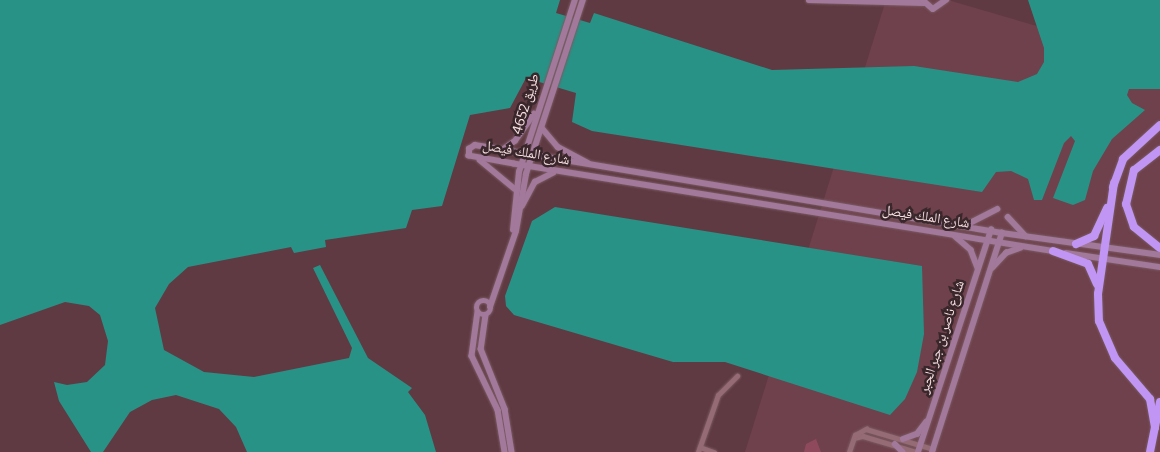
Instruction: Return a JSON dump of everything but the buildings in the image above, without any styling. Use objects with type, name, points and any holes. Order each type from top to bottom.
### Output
[{"type":"highway","points":[[1076,244],[1094,236],[1101,228],[1123,159],[1160,125]]},
{"type":"highway","points":[[1160,150],[1134,170],[1126,204],[1134,227],[1160,248]]},
{"type":"highway","points":[[1098,303],[1107,248],[1114,183]]},
{"type":"highway","points":[[1053,251],[1091,267],[1097,277],[1098,303],[1104,340],[1150,399],[1155,428]]},
{"type":"highway","points":[[1150,452],[1160,402]]},
{"type":"street","name":"طريق 4652","points":[[493,292],[512,242],[529,166],[581,0]]},
{"type":"street","points":[[809,0],[924,1],[937,9],[946,0]]},
{"type":"street","name":"طريق 4652","points":[[512,242],[515,189],[521,165],[539,103],[573,2]]},
{"type":"street","points":[[501,151],[515,141],[537,110]]},
{"type":"street","points":[[541,126],[545,136],[558,147],[596,166]]},
{"type":"street","name":"شارع الملك فيصل","points":[[1160,255],[1002,233],[473,146],[468,156],[949,233],[998,243],[1160,267]]},
{"type":"street","points":[[474,157],[496,170],[515,189]]},
{"type":"street","points":[[519,215],[535,182],[550,173],[565,173]]},
{"type":"street","points":[[966,226],[997,209]]},
{"type":"street","points":[[1008,217],[1028,237]]},
{"type":"street","name":"شارع ناصر بن جبر الجبر","points":[[918,452],[991,230]]},
{"type":"street","points":[[949,233],[971,250],[978,268]]},
{"type":"street","name":"شارع ناصر بن جبر الجبر","points":[[933,450],[1002,233]]},
{"type":"street","points":[[988,274],[1006,253],[1023,247]]},
{"type":"street","points":[[493,292],[485,302],[478,305],[472,356],[498,410],[506,452]]},
{"type":"street","points":[[493,292],[490,307],[486,314],[481,349],[505,409],[512,452]]},
{"type":"street","points":[[485,302],[490,307]]},
{"type":"street","points":[[478,312],[486,314]]},
{"type":"street","points":[[714,452],[699,450],[718,395],[737,376]]},
{"type":"street","points":[[903,439],[917,434],[930,416]]},
{"type":"street","points":[[849,452],[853,439],[866,429],[903,439],[933,450]]},
{"type":"street","points":[[853,439],[863,436],[918,452]]},
{"type":"street","points":[[895,444],[903,452]]},
{"type":"shaded area","points":[[0,0],[560,0],[556,13],[590,23],[594,13],[772,70],[914,66],[1018,82],[1037,74],[1044,62],[1044,48],[1028,0],[1160,0],[1160,89],[1129,89],[1127,95],[1132,103],[1145,110],[1112,139],[1093,171],[1085,200],[1073,205],[1053,198],[1075,141],[1071,136],[1064,143],[1042,200],[1034,200],[1028,179],[1011,171],[996,172],[982,192],[592,131],[572,122],[576,93],[526,78],[510,108],[470,115],[442,206],[412,210],[406,228],[325,240],[326,247],[294,253],[291,247],[188,267],[169,284],[155,308],[164,350],[204,372],[254,377],[349,358],[352,348],[313,268],[320,265],[368,358],[412,388],[408,392],[425,415],[436,452],[247,452],[236,427],[219,409],[176,395],[152,400],[130,412],[103,452],[91,452],[59,401],[54,382],[67,385],[87,382],[105,365],[108,341],[100,315],[89,306],[65,302],[0,325]]},
{"type":"shaded area","points":[[886,0],[948,0],[1160,62],[1160,452],[745,452]]},
{"type":"shaded area","points":[[555,207],[922,266],[924,334],[917,372],[905,399],[890,415],[725,362],[673,362],[514,315],[506,306],[505,296],[532,221]]}]
